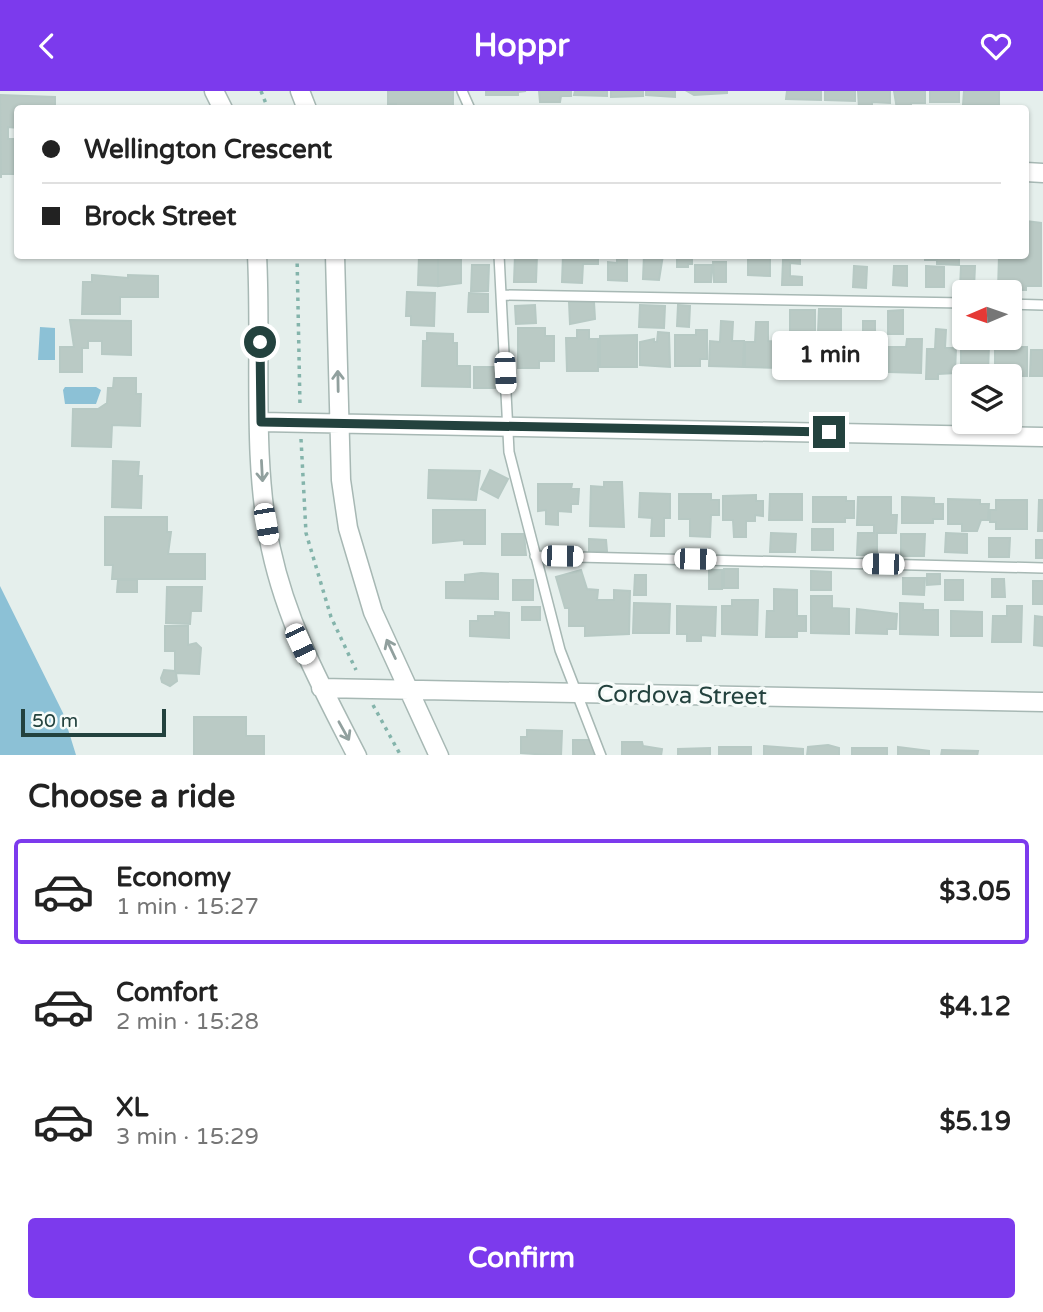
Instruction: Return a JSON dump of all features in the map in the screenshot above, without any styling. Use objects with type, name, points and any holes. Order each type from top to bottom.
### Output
[{"type":"street","points":[[257,259],[262,476],[270,546],[293,627],[321,688],[357,755]]},
{"type":"street","points":[[335,259],[338,422],[344,504],[361,578],[373,612],[439,755]]},
{"type":"street","points":[[261,422],[1043,437]]},
{"type":"street","name":"Cordova Street","points":[[321,688],[1043,702]]},
{"type":"lane","points":[[499,259],[509,452],[560,650],[601,755]]},
{"type":"lane","points":[[501,295],[952,303]]},
{"type":"lane","points":[[1022,304],[1043,305]]},
{"type":"lane","points":[[535,556],[1043,568]]},
{"type":"path","points":[[297,259],[306,533],[331,617],[401,755]]},
{"type":"water","points":[[40,327],[55,328],[55,360],[38,360]]},
{"type":"water","points":[[65,387],[96,387],[101,390],[96,404],[65,404]]},
{"type":"water","points":[[0,586],[63,713],[76,755],[0,755]]},
{"type":"building","points":[[388,91],[453,91],[453,105],[388,104]]},
{"type":"building","points":[[486,91],[526,91],[518,92],[518,95],[486,95]]},
{"type":"building","points":[[539,91],[571,91],[571,96],[561,96],[560,102],[540,102]]},
{"type":"building","points":[[575,91],[607,91],[607,96],[574,95]]},
{"type":"building","points":[[611,91],[643,91],[643,96],[611,97]]},
{"type":"building","points":[[646,91],[675,91],[675,97],[646,95]]},
{"type":"building","points":[[687,91],[727,91],[727,93],[694,95]]},
{"type":"building","points":[[787,91],[821,91],[821,100],[786,99]]},
{"type":"building","points":[[825,91],[855,91],[855,101],[825,100]]},
{"type":"building","points":[[858,91],[890,91],[890,103],[872,102],[872,105],[859,105]]},
{"type":"building","points":[[894,91],[925,91],[925,103],[896,105]]},
{"type":"building","points":[[930,91],[959,91],[959,102],[930,102]]},
{"type":"building","points":[[964,91],[999,91],[999,105],[963,105]]},
{"type":"building","points":[[0,95],[55,97],[55,105],[14,105],[14,128],[8,127],[8,139],[14,139],[14,174],[1,174],[1,178]]},
{"type":"building","points":[[1029,221],[1041,223],[1041,286],[1026,286],[1026,290],[1022,290],[1022,280],[998,280],[999,259],[1029,259]]},
{"type":"building","points":[[419,259],[438,259],[438,286],[418,285]]},
{"type":"building","points":[[438,259],[461,259],[461,283],[438,286]]},
{"type":"building","points":[[515,259],[537,259],[536,282],[514,282]]},
{"type":"building","points":[[563,259],[598,259],[598,264],[583,264],[582,283],[562,282]]},
{"type":"building","points":[[617,259],[627,259],[627,281],[608,280],[608,262],[617,263]]},
{"type":"building","points":[[644,259],[662,259],[659,280],[643,279]]},
{"type":"building","points":[[677,259],[692,259],[692,264],[688,264],[688,267],[677,267]]},
{"type":"building","points":[[748,259],[770,259],[770,276],[748,275]]},
{"type":"building","points":[[800,259],[800,264],[790,263],[790,276],[802,277],[802,285],[782,285],[783,260]]},
{"type":"building","points":[[959,259],[959,265],[937,264],[937,260],[925,260]]},
{"type":"building","points":[[713,262],[726,262],[726,282],[714,282]]},
{"type":"building","points":[[472,265],[489,265],[488,291],[471,291]]},
{"type":"building","points":[[695,265],[712,265],[711,282],[695,282]]},
{"type":"building","points":[[854,266],[867,267],[866,288],[853,287]]},
{"type":"building","points":[[894,266],[907,266],[907,286],[893,285]]},
{"type":"building","points":[[926,266],[944,267],[944,287],[926,287]]},
{"type":"building","points":[[961,266],[975,266],[974,280],[960,280]]},
{"type":"building","points":[[92,275],[128,278],[128,275],[158,276],[158,297],[120,297],[120,314],[82,314],[83,282],[92,282]]},
{"type":"building","points":[[407,292],[435,293],[434,326],[411,325],[411,316],[406,316]]},
{"type":"building","points":[[469,293],[488,294],[488,312],[468,312]]},
{"type":"building","points":[[569,302],[594,302],[595,319],[570,324]]},
{"type":"building","points":[[535,305],[536,323],[516,324],[515,306]]},
{"type":"building","points":[[640,305],[665,306],[664,328],[639,327]]},
{"type":"building","points":[[678,305],[690,306],[689,327],[677,326]]},
{"type":"building","points":[[819,309],[841,309],[841,332],[818,332]]},
{"type":"building","points":[[790,310],[815,310],[815,332],[790,331]]},
{"type":"building","points":[[903,310],[903,334],[888,334],[888,311]]},
{"type":"building","points":[[70,320],[131,321],[131,355],[102,354],[102,341],[88,341],[88,348],[82,348],[82,372],[60,372],[60,347],[74,347]]},
{"type":"building","points":[[721,321],[733,322],[732,341],[744,341],[743,367],[709,366],[710,341],[720,342]]},
{"type":"building","points":[[863,321],[875,321],[875,342],[886,342],[886,370],[854,369],[854,341],[863,341]]},
{"type":"building","points":[[756,322],[768,322],[768,341],[779,342],[779,368],[745,367],[745,342],[755,342]]},
{"type":"building","points":[[518,328],[545,328],[545,336],[554,336],[554,361],[539,361],[539,368],[518,368]]},
{"type":"building","points":[[936,329],[946,330],[945,348],[956,350],[955,364],[952,364],[952,373],[938,374],[938,379],[926,379],[927,349],[935,349]]},
{"type":"building","points":[[577,330],[589,330],[589,339],[598,339],[598,371],[567,371],[566,338],[577,338]]},
{"type":"building","points":[[696,330],[707,330],[707,359],[700,359],[700,366],[675,366],[675,335],[696,335]]},
{"type":"building","points":[[658,332],[669,333],[670,367],[640,365],[640,342],[654,339],[654,342],[657,342]]},
{"type":"building","points":[[427,333],[453,334],[453,343],[457,343],[457,366],[470,366],[470,387],[422,386],[423,341],[427,341]]},
{"type":"building","points":[[637,335],[637,367],[600,367],[600,336]]},
{"type":"building","points":[[831,335],[843,335],[843,341],[851,341],[851,371],[817,370],[817,340],[831,340]]},
{"type":"building","points":[[907,339],[922,339],[921,373],[889,372],[889,347],[906,347]]},
{"type":"building","points":[[782,346],[809,346],[809,369],[782,369]]},
{"type":"building","points":[[1022,347],[1027,347],[1027,376],[1022,376],[1022,364],[995,364],[995,350],[1022,350]]},
{"type":"building","points":[[961,350],[989,350],[988,364],[961,364]]},
{"type":"building","points":[[1031,350],[1043,350],[1043,376],[1030,376]]},
{"type":"building","points":[[474,367],[498,367],[499,388],[474,388]]},
{"type":"building","points":[[114,378],[136,378],[136,394],[141,394],[140,426],[112,425],[111,447],[72,446],[73,409],[98,409],[107,403],[108,388],[113,388]]},
{"type":"building","points":[[113,461],[139,462],[138,476],[142,476],[141,508],[112,507]]},
{"type":"building","points":[[429,470],[480,471],[476,500],[428,498]]},
{"type":"building","points":[[490,470],[508,479],[498,498],[481,489]]},
{"type":"building","points":[[604,482],[622,482],[624,527],[590,526],[591,486],[604,487]]},
{"type":"building","points":[[538,484],[572,484],[571,489],[579,489],[578,504],[571,504],[571,512],[558,511],[558,525],[546,524],[546,510],[538,511]]},
{"type":"building","points":[[640,493],[670,494],[670,518],[664,518],[664,536],[651,536],[652,518],[639,517]]},
{"type":"building","points":[[679,494],[711,494],[711,500],[719,500],[719,515],[711,515],[710,537],[690,536],[690,519],[679,519]]},
{"type":"building","points":[[770,494],[802,494],[802,520],[769,520]]},
{"type":"building","points":[[756,495],[756,501],[763,501],[763,516],[755,515],[755,521],[746,521],[746,537],[734,537],[733,520],[723,520],[723,496]]},
{"type":"building","points":[[813,497],[846,497],[846,501],[854,501],[854,518],[845,518],[845,522],[813,522]]},
{"type":"building","points":[[858,497],[891,497],[891,515],[897,515],[896,533],[877,533],[877,555],[857,555],[858,533],[874,533],[874,525],[857,525]]},
{"type":"building","points":[[902,497],[934,498],[934,504],[943,504],[943,519],[933,519],[933,523],[902,523]]},
{"type":"building","points":[[948,499],[980,500],[980,504],[989,504],[988,520],[981,520],[977,531],[962,531],[962,524],[948,524]]},
{"type":"building","points":[[996,500],[1027,500],[1027,529],[996,529],[996,522],[990,522],[990,510],[996,510]]},
{"type":"building","points":[[1039,500],[1043,500],[1043,531],[1038,531]]},
{"type":"building","points":[[433,510],[485,510],[485,544],[464,544],[464,540],[433,543]]},
{"type":"building","points":[[105,517],[167,517],[167,532],[171,532],[168,554],[205,554],[205,579],[112,579],[113,565],[105,565]]},
{"type":"building","points":[[812,529],[833,529],[833,550],[812,550]]},
{"type":"building","points":[[771,533],[796,534],[795,552],[770,552]]},
{"type":"building","points":[[946,533],[967,534],[967,553],[945,552]]},
{"type":"building","points":[[502,534],[524,534],[526,555],[502,555]]},
{"type":"building","points":[[901,534],[925,534],[924,556],[901,556]]},
{"type":"building","points":[[989,538],[1010,538],[1009,557],[989,557]]},
{"type":"building","points":[[589,539],[606,540],[607,551],[589,551]]},
{"type":"building","points":[[1036,540],[1043,540],[1043,558],[1036,558]]},
{"type":"building","points":[[724,569],[738,569],[738,588],[724,588]]},
{"type":"building","points":[[581,570],[587,589],[598,590],[597,600],[614,600],[614,590],[630,591],[629,634],[585,636],[585,626],[569,626],[569,608],[565,608],[556,577]]},
{"type":"building","points":[[709,570],[722,570],[722,589],[709,589]]},
{"type":"building","points":[[811,571],[831,572],[831,590],[811,590]]},
{"type":"building","points":[[498,574],[498,599],[446,598],[446,582],[465,582],[465,575]]},
{"type":"building","points":[[927,574],[940,574],[940,584],[927,585]]},
{"type":"building","points":[[635,575],[646,575],[646,595],[634,595]]},
{"type":"building","points":[[903,578],[925,578],[924,595],[903,594]]},
{"type":"building","points":[[992,579],[1004,579],[1005,597],[992,597]]},
{"type":"building","points":[[118,580],[137,580],[137,592],[117,592]]},
{"type":"building","points":[[513,580],[533,580],[533,600],[513,600]]},
{"type":"building","points":[[945,580],[963,580],[963,600],[945,600]]},
{"type":"building","points":[[1033,581],[1043,581],[1043,604],[1033,604]]},
{"type":"building","points":[[167,587],[202,587],[201,611],[191,611],[190,624],[166,623]]},
{"type":"building","points":[[774,589],[797,590],[797,616],[806,616],[806,631],[797,631],[797,637],[766,637],[767,611],[774,611]]},
{"type":"building","points":[[811,596],[832,596],[832,608],[849,609],[849,634],[811,633]]},
{"type":"building","points":[[732,600],[758,600],[757,635],[722,634],[722,606],[732,606]]},
{"type":"building","points":[[634,603],[670,604],[669,633],[633,633]]},
{"type":"building","points":[[900,603],[923,604],[923,610],[938,610],[938,635],[900,634]]},
{"type":"building","points":[[677,606],[716,607],[715,636],[701,635],[701,641],[687,641],[687,634],[677,634]]},
{"type":"building","points":[[1007,606],[1022,606],[1021,642],[992,642],[993,616],[1007,616]]},
{"type":"building","points":[[522,607],[540,607],[540,620],[522,620]]},
{"type":"building","points":[[857,609],[897,614],[896,629],[887,629],[887,634],[856,633]]},
{"type":"building","points":[[951,611],[982,612],[982,636],[951,636]]},
{"type":"building","points":[[495,612],[509,613],[509,638],[470,636],[470,621],[478,621],[478,616],[495,616]]},
{"type":"building","points":[[1035,616],[1043,617],[1043,646],[1034,645]]},
{"type":"building","points":[[165,626],[188,626],[188,645],[196,643],[201,648],[199,674],[176,673],[177,681],[170,686],[162,682],[161,678],[164,670],[175,671],[175,651],[165,651]]},
{"type":"building","points":[[194,717],[246,717],[246,736],[264,736],[264,755],[194,755]]},
{"type":"building","points":[[527,730],[562,731],[561,755],[521,753],[521,737],[527,737]]},
{"type":"building","points":[[573,740],[594,740],[594,755],[573,755]]},
{"type":"building","points":[[622,742],[642,742],[643,746],[662,749],[661,755],[622,755]]},
{"type":"building","points":[[828,745],[839,748],[839,755],[807,755],[808,747]]},
{"type":"building","points":[[764,746],[803,749],[803,755],[764,755]]},
{"type":"building","points":[[719,747],[751,747],[751,755],[719,755]]},
{"type":"building","points":[[898,747],[929,751],[929,755],[898,755]]},
{"type":"building","points":[[710,748],[710,755],[678,755],[678,749]]},
{"type":"building","points":[[852,748],[887,748],[887,755],[852,755]]},
{"type":"building","points":[[942,750],[978,751],[977,755],[941,755]]},
{"type":"route","points":[[260,342],[261,422],[829,432]]}]
